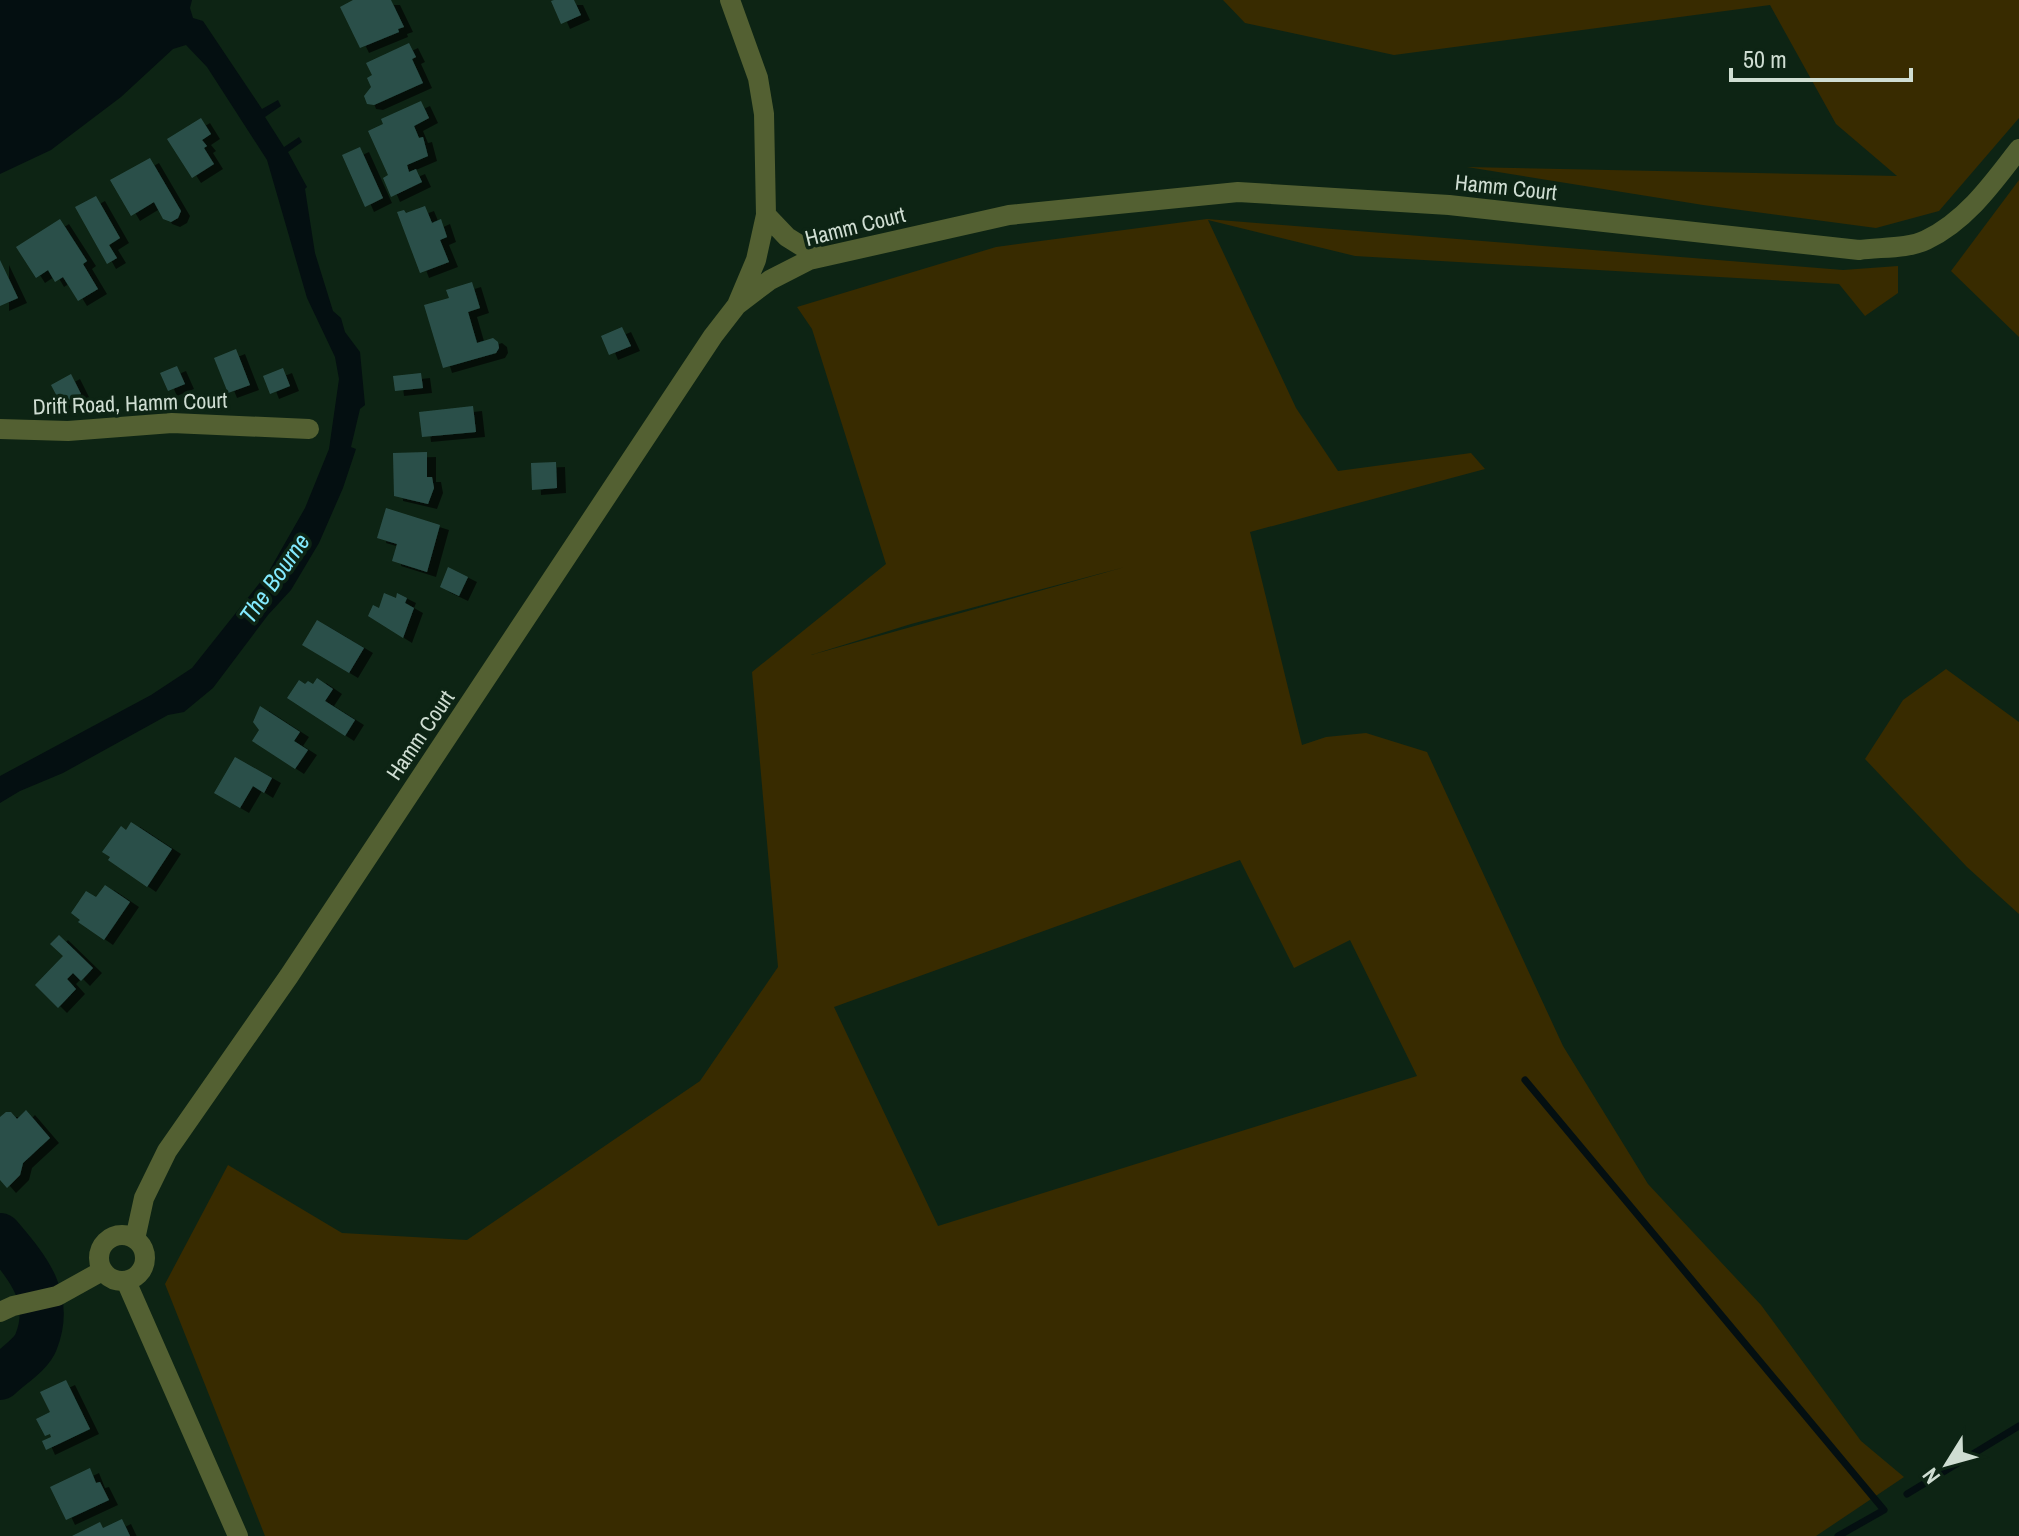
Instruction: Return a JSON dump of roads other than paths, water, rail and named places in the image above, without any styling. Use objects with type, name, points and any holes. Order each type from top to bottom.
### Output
[{"type":"street","points":[[730,0],[758,78],[764,114],[766,215],[756,260],[737,305]]},
{"type":"street","name":"Hamm Court","points":[[135,1239],[144,1198],[167,1151],[289,976],[713,336],[737,305],[770,280],[819,257],[1009,215],[1238,192],[1449,205],[1859,250],[1924,241],[1957,220],[1990,187],[2019,149]]},
{"type":"street","points":[[766,215],[787,237],[819,257]]},
{"type":"street","name":"Drift Road, Hamm Court","points":[[0,429],[68,431],[172,423],[309,429]]},
{"type":"street","points":[[120,1235],[135,1239],[141,1246],[145,1263],[134,1278],[126,1281],[109,1278],[102,1271],[98,1256],[105,1242],[120,1235]]},
{"type":"street","points":[[7,1309],[57,1296],[102,1271]]},
{"type":"street","points":[[126,1281],[238,1536]]},
{"type":"water","points":[[0,0],[192,0],[190,8],[193,18],[203,21],[262,109],[278,100],[281,106],[265,117],[284,147],[299,137],[302,142],[288,152],[307,187],[315,253],[333,311],[341,318],[345,332],[360,352],[365,405],[360,409],[351,447],[356,449],[343,488],[319,543],[291,590],[268,615],[213,688],[184,712],[168,715],[63,773],[0,803],[0,776],[151,695],[192,668],[269,571],[305,508],[329,449],[339,379],[335,357],[307,298],[267,160],[207,67],[186,45],[173,49],[121,97],[51,150],[0,174]]},
{"type":"water","points":[[0,1224],[37,1266],[48,1298],[29,1301],[19,1273],[0,1250]]},
{"type":"waterway","points":[[1525,1080],[1884,1510],[1838,1536]]},
{"type":"waterway","name":"The Bourne","points":[[0,1235],[28,1271],[40,1297],[42,1311],[41,1326],[33,1347],[0,1378]]},
{"type":"waterway","points":[[1907,1494],[2019,1426]]}]
